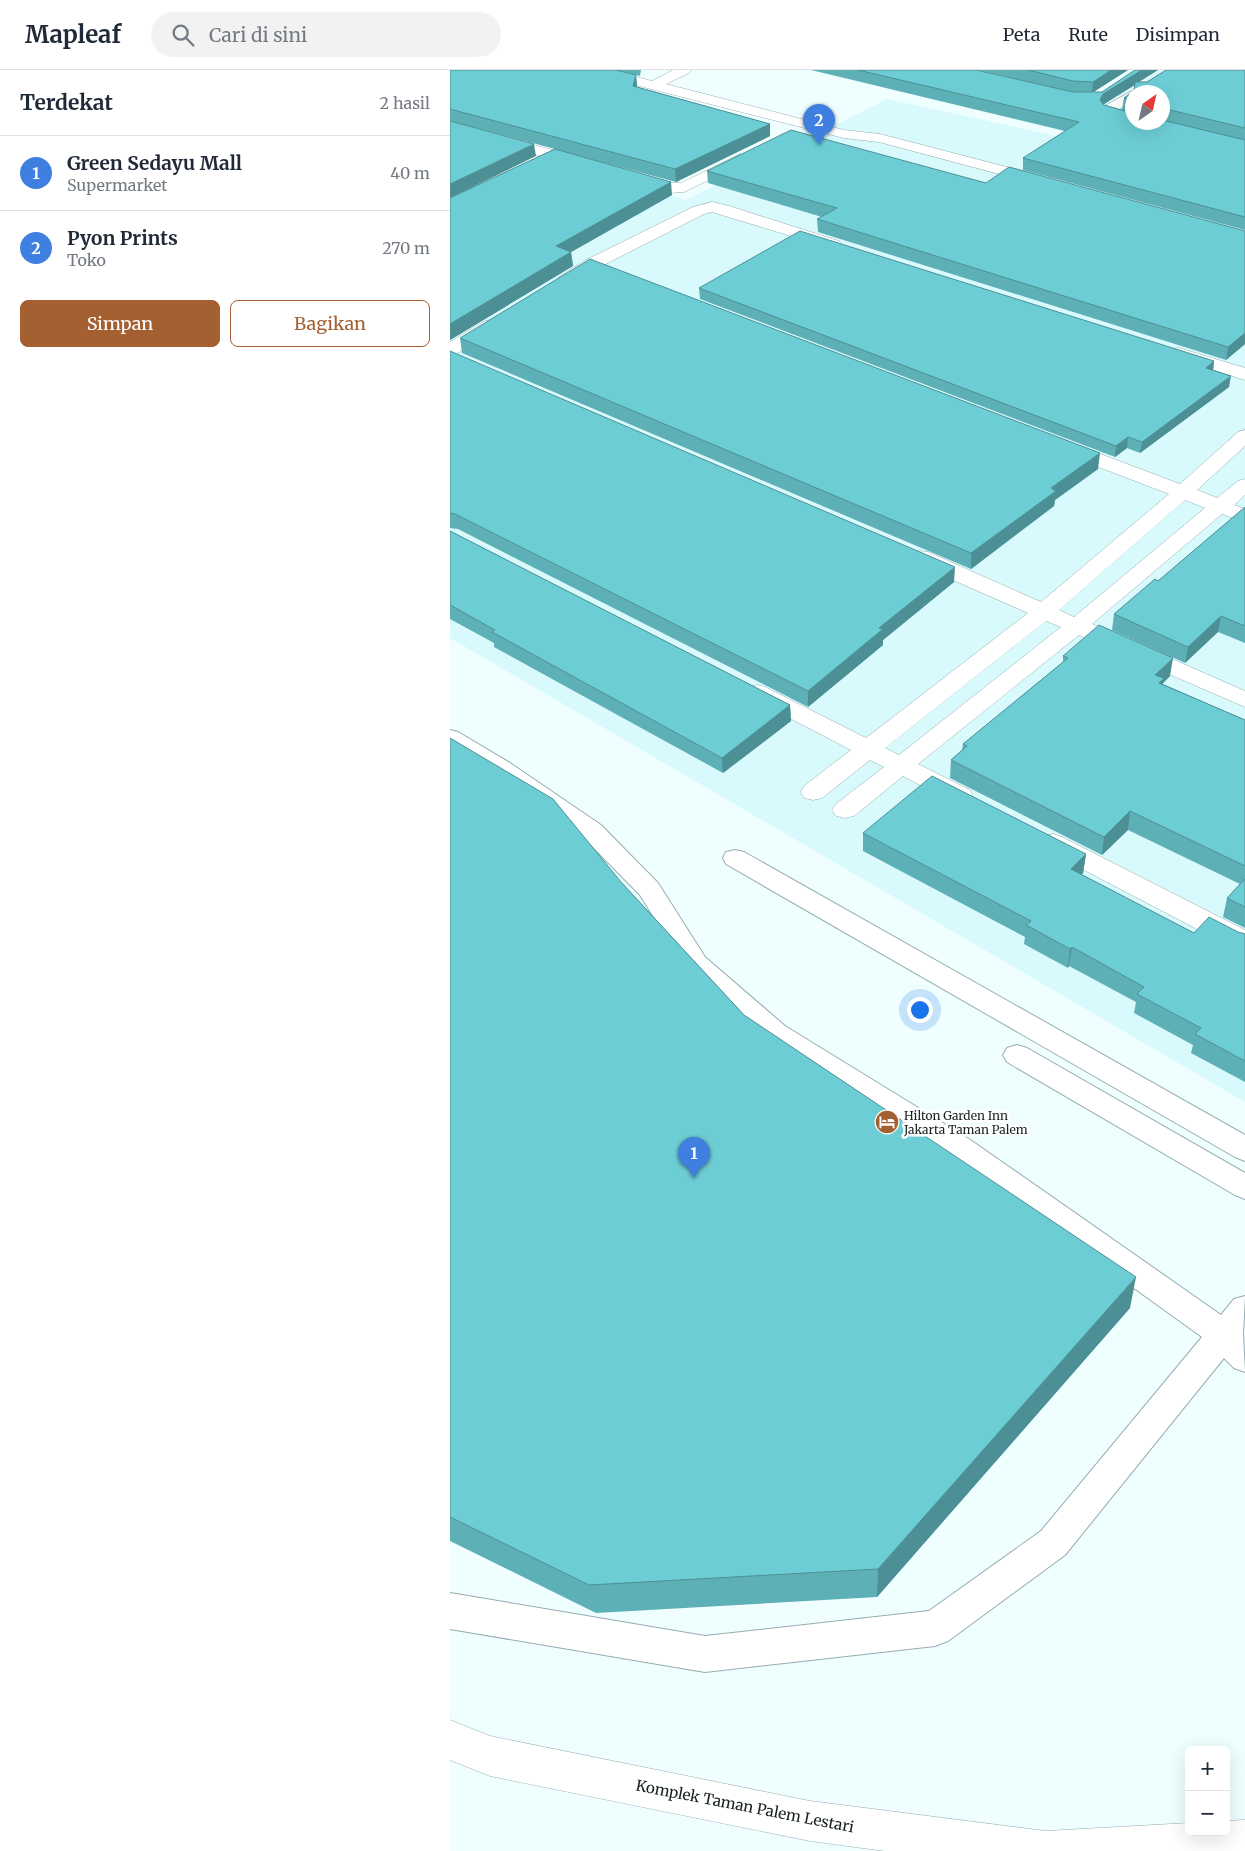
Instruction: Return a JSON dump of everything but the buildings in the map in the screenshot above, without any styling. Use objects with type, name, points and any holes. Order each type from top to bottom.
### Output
[{"type":"street","points":[[593,70],[810,126],[844,134],[880,138],[1055,184]]},
{"type":"street","points":[[654,85],[684,70]]},
{"type":"street","points":[[1125,99],[1108,110],[1108,112],[1125,117]]},
{"type":"street","points":[[450,126],[602,168]]},
{"type":"street","points":[[792,134],[810,126]]},
{"type":"street","points":[[844,134],[862,147],[938,169]]},
{"type":"street","points":[[621,174],[669,188],[684,187],[756,152]]},
{"type":"street","points":[[538,163],[555,154]]},
{"type":"street","points":[[986,183],[1007,171]]},
{"type":"street","points":[[549,290],[590,265],[699,210],[712,207],[847,248]]},
{"type":"street","points":[[590,265],[608,272]]},
{"type":"street","points":[[450,350],[508,315]]},
{"type":"street","points":[[1160,347],[1245,374]]},
{"type":"street","points":[[814,792],[1044,610],[1183,492],[1245,436]]},
{"type":"street","points":[[1044,439],[1245,516]]},
{"type":"street","points":[[845,810],[1078,625],[1245,485]]},
{"type":"street","points":[[898,548],[1044,610],[1245,700]]},
{"type":"street","points":[[734,680],[981,807]]},
{"type":"street","points":[[1034,834],[1245,942]]},
{"type":"street","name":"Komplek Taman Palem Lestari","points":[[450,1740],[490,1756],[810,1821],[1045,1851],[1245,1841]]},
{"type":"lane","points":[[450,737],[502,768],[592,831],[649,889],[696,964],[775,1033],[959,1147],[1234,1347]]},
{"type":"lane","points":[[735,858],[1245,1149]]},
{"type":"lane","points":[[1016,1055],[1245,1187]]},
{"type":"lane","points":[[450,1611],[705,1654],[936,1628],[1053,1543],[1234,1347],[1245,1309]]},
{"type":"shaded area","points":[[1160,70],[1245,70],[1245,1102],[450,638],[450,265],[609,175],[686,200],[887,99],[1061,137],[1125,94],[1125,130],[1170,130],[1170,85],[1138,85]]},
{"type":"place","name":"Pyon Prints","points":[[819,145]]},
{"type":"place","name":"Hilton Garden Inn Jakarta Taman Palem","points":[[887,1122]]},
{"type":"place","name":"Green Sedayu Mall","points":[[694,1178]]}]
